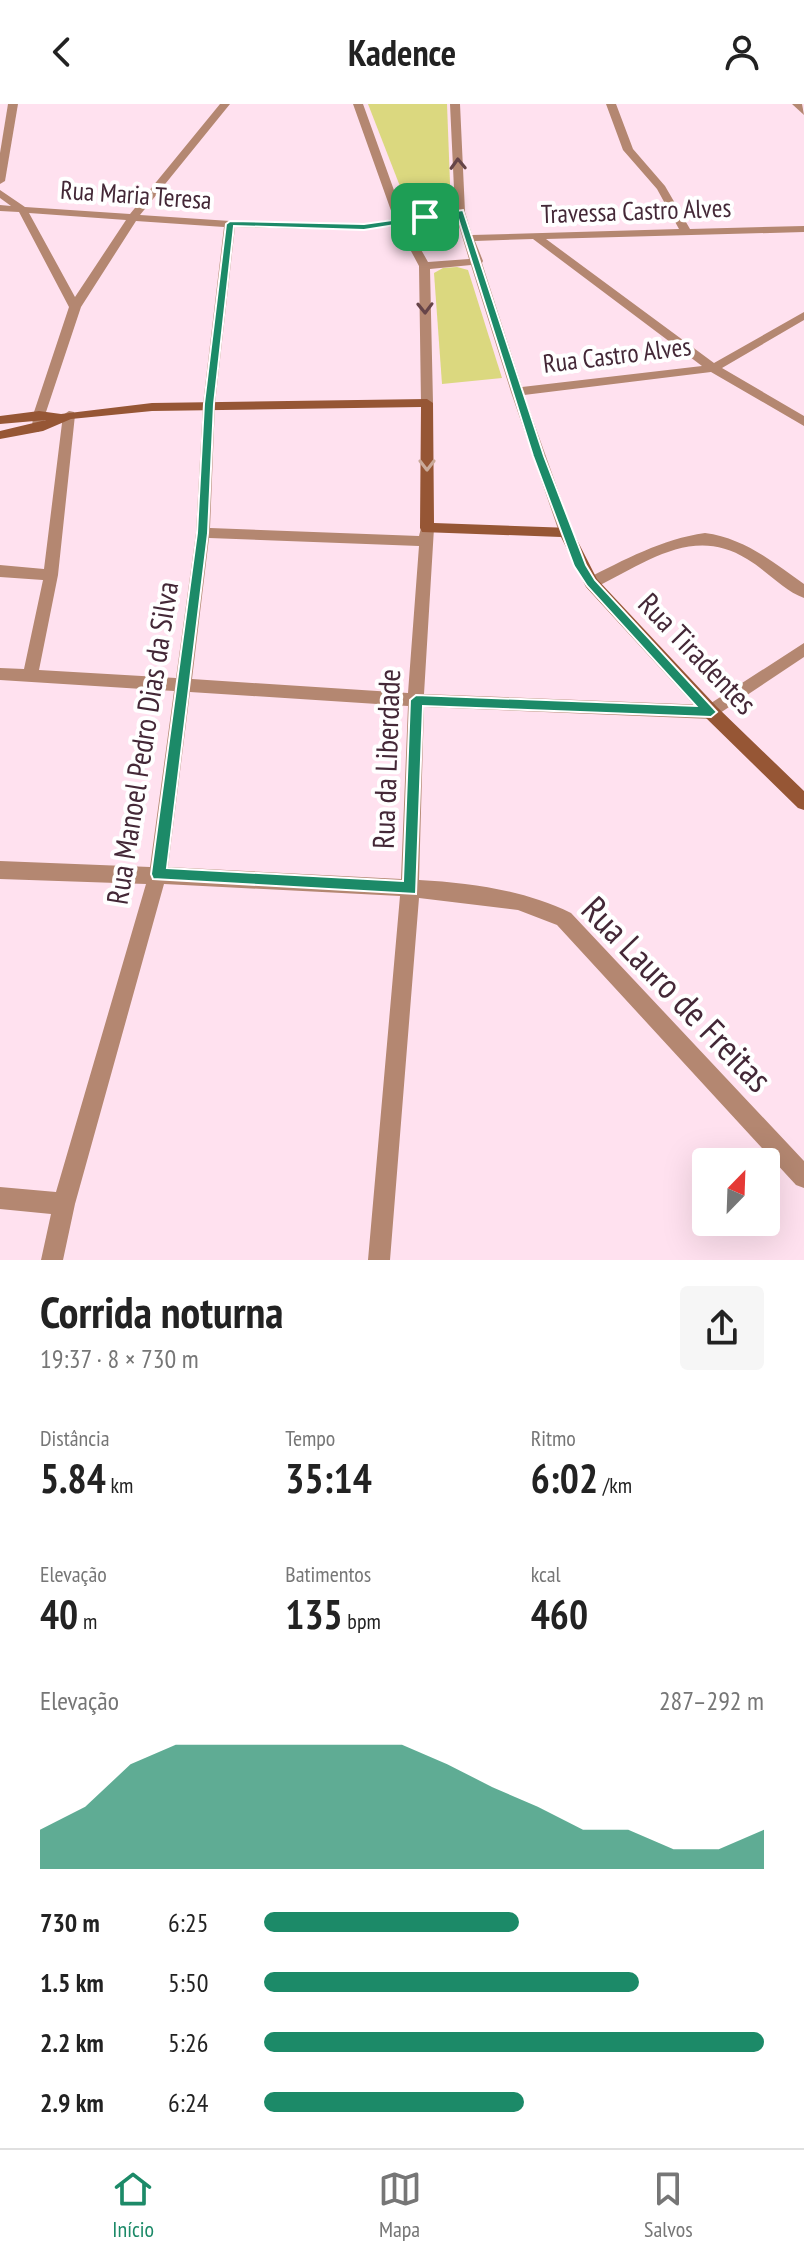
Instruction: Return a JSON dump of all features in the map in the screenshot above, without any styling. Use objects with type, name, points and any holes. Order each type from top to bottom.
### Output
[{"type":"main road","points":[[0,435],[64,416],[209,404],[427,403]]},
{"type":"main road","name":"Rua da Liberdade","points":[[426,535],[427,403]]},
{"type":"main road","points":[[0,420],[39,422]]},
{"type":"main road","points":[[426,535],[566,532]]},
{"type":"main road","name":"Rua Tiradentes","points":[[566,532],[591,583],[711,712],[804,802]]},
{"type":"street","points":[[0,181],[13,104]]},
{"type":"street","points":[[39,422],[75,307],[134,215],[225,104]]},
{"type":"street","points":[[358,104],[401,223],[424,266],[427,403]]},
{"type":"street","points":[[455,104],[460,212],[517,392],[566,532]]},
{"type":"street","points":[[611,104],[628,150],[661,188],[686,232]]},
{"type":"street","points":[[797,104],[804,112]]},
{"type":"street","points":[[0,193],[22,209],[75,307]]},
{"type":"street","name":"Rua Maria Teresa","points":[[0,208],[230,224],[364,227],[460,212]]},
{"type":"street","name":"Rua Manoel Pedro Dias da Silva","points":[[52,1260],[64,1204],[158,874],[203,533],[209,404],[230,224]]},
{"type":"street","name":"Travessa Castro Alves","points":[[469,238],[804,229]]},
{"type":"street","points":[[535,236],[713,368],[804,315]]},
{"type":"street","points":[[424,266],[478,261]]},
{"type":"street","name":"Rua Castro Alves","points":[[517,392],[713,368],[804,422]]},
{"type":"street","points":[[30,676],[51,575],[64,416]]},
{"type":"street","points":[[203,533],[426,535]]},
{"type":"street","name":"Rua da Liberdade","points":[[379,1260],[410,889],[416,700],[426,535]]},
{"type":"street","points":[[591,583],[699,537],[721,540],[738,547],[804,592]]},
{"type":"street","points":[[0,571],[51,575]]},
{"type":"street","points":[[0,674],[416,700],[711,712],[804,649]]},
{"type":"street","name":"Rua Lauro de Freitas","points":[[0,870],[158,874],[410,889],[534,905],[564,919],[804,1177]]},
{"type":"street","points":[[0,1198],[64,1204]]},
{"type":"shaded area","points":[[368,104],[447,104],[451,210],[410,212]]},
{"type":"shaded area","points":[[443,268],[468,270],[502,378],[442,384],[434,273]]},
{"type":"route","points":[[460,212],[538,456],[580,566],[630,628],[711,712],[416,700],[410,889],[158,874],[203,533],[209,404],[230,224],[364,227],[425,217],[460,212]]}]
